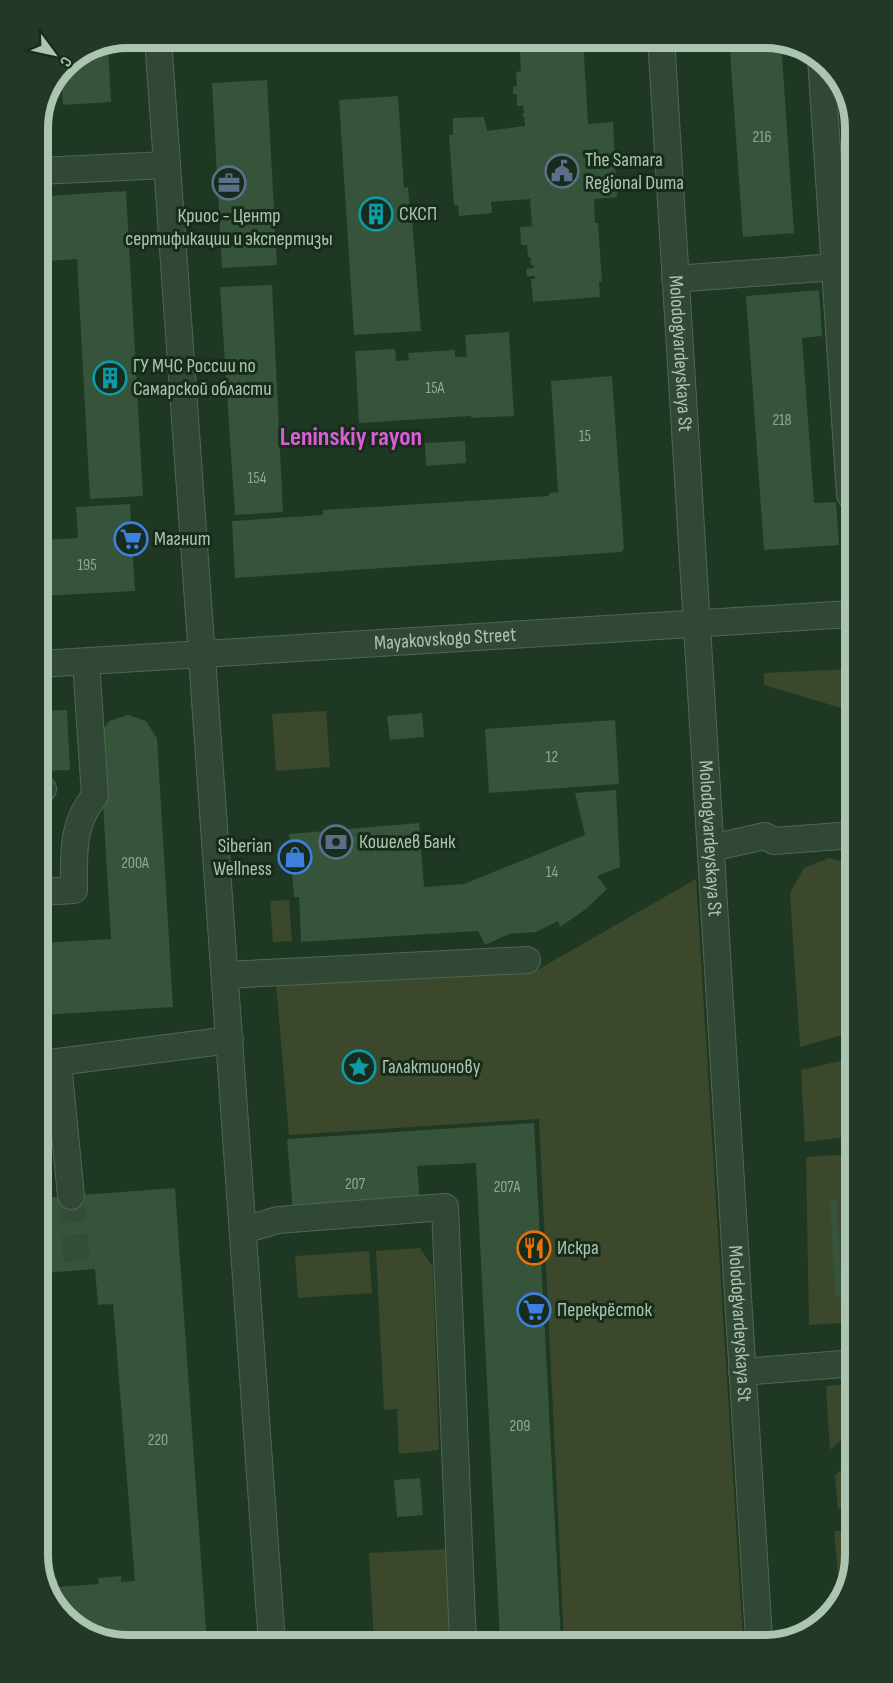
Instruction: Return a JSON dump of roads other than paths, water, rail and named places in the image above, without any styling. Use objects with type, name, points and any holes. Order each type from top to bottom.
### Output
[{"type":"street","points":[[159,48],[272,1635]]},
{"type":"street","name":"Molodogvardeyskaya St","points":[[662,48],[759,1635]]},
{"type":"street","points":[[823,72],[845,419]]},
{"type":"street","points":[[48,171],[167,165]]},
{"type":"street","points":[[675,279],[835,267]]},
{"type":"street","name":"Mayakovskogo Street","points":[[48,664],[845,614]]},
{"type":"street","points":[[48,892],[74,890],[74,850],[81,812],[95,796],[86,662]]},
{"type":"street","points":[[711,848],[765,836],[774,841],[845,836]]},
{"type":"street","points":[[225,975],[527,960]]},
{"type":"street","points":[[71,1196],[50,1063],[230,1040]]},
{"type":"street","points":[[244,1230],[278,1220],[445,1207],[463,1635]]},
{"type":"street","points":[[742,1372],[845,1364]]},
{"type":"tunnel","points":[[71,1196],[78,1270]]},
{"type":"place","name":"The Samara Regional Duma","points":[[562,171]]},
{"type":"place","name":"Криос - Центр сертификации и экспертизы","points":[[229,183]]},
{"type":"place","name":"СКСП","points":[[376,214]]},
{"type":"place","name":"ГУ МЧС России по Самарской области","points":[[110,378]]},
{"type":"place","name":"Магнит","points":[[131,539]]},
{"type":"place","name":"Кошелев Банк","points":[[336,842]]},
{"type":"place","name":"Siberian Wellness","points":[[295,857]]},
{"type":"place","name":"Галактионову","points":[[359,1067]]},
{"type":"place","name":"Искра","points":[[534,1248]]},
{"type":"place","name":"Перекрёсток","points":[[534,1310]]},
{"type":"district","name":"Leninskiy rayon","points":[[351,437]]}]
